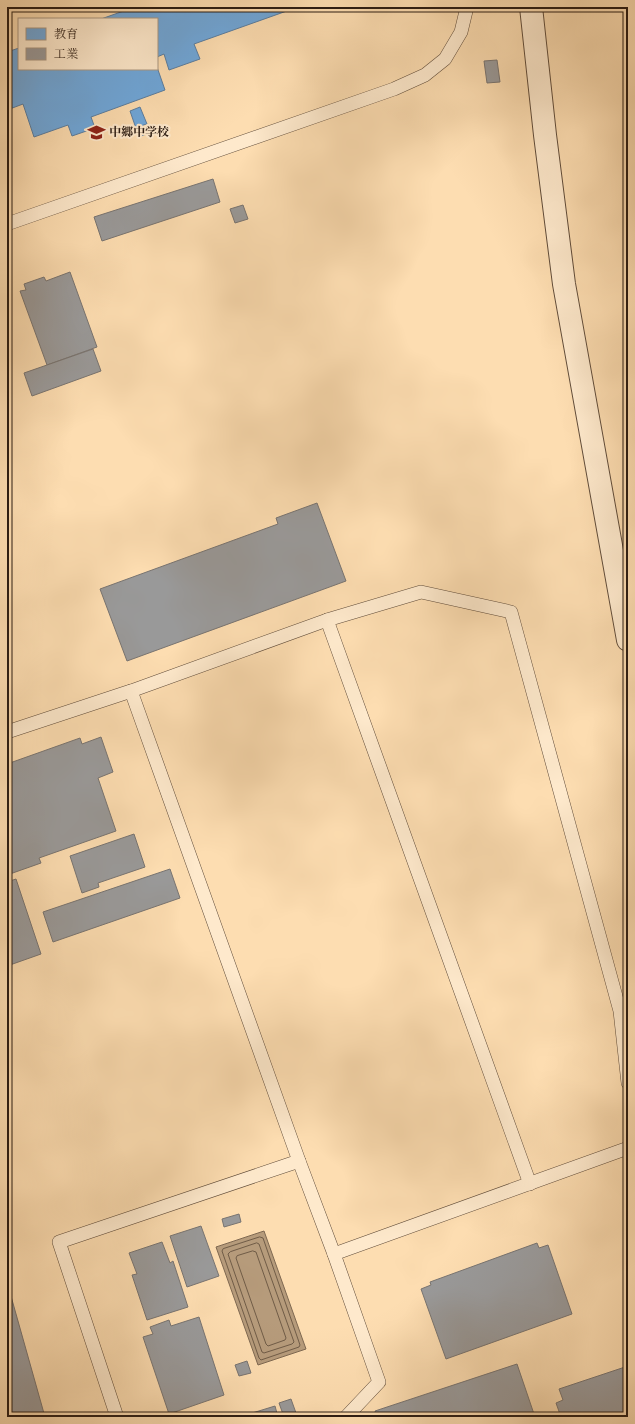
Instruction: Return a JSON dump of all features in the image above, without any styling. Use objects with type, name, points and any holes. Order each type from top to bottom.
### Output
[{"type":"street","points":[[530,7],[564,284],[628,640]]},
{"type":"lane","points":[[7,224],[394,89],[425,75],[445,59],[461,32],[467,7]]},
{"type":"lane","points":[[7,732],[131,691],[327,620],[421,592],[511,612],[620,1010],[628,1083]]},
{"type":"lane","points":[[327,620],[530,1184]]},
{"type":"lane","points":[[131,691],[379,1382],[346,1417]]},
{"type":"lane","points":[[334,1254],[628,1148]]},
{"type":"lane","points":[[117,1417],[59,1242],[299,1161]]},
{"type":"water","points":[[264,1231],[306,1349],[258,1365],[216,1247]]},
{"type":"building: 教育","points":[[135,7],[298,7],[194,44],[200,59],[169,70],[164,54],[158,57],[158,18],[104,18]]},
{"type":"building: 教育","points":[[18,48],[18,70],[158,70],[165,90],[91,117],[95,128],[72,136],[68,125],[34,137],[23,104],[7,110],[7,52]]},
{"type":"building: 教育","points":[[140,107],[147,124],[143,125],[146,134],[139,137],[130,111]]},
{"type":"building: 工業","points":[[497,60],[500,82],[487,83],[484,61]]},
{"type":"building: 工業","points":[[213,179],[220,202],[102,241],[94,217]]},
{"type":"building: 工業","points":[[243,205],[248,219],[235,223],[230,209]]},
{"type":"building: 工業","points":[[70,272],[97,347],[47,365],[20,291],[26,290],[24,284],[44,277],[46,281]]},
{"type":"building: 工業","points":[[93,349],[101,371],[32,396],[24,373]]},
{"type":"building: 工業","points":[[317,503],[346,581],[127,661],[100,589],[278,524],[276,518]]},
{"type":"building: 工業","points":[[101,737],[113,772],[98,778],[116,831],[39,858],[41,863],[7,875],[7,764],[80,738],[82,744]]},
{"type":"building: 工業","points":[[134,834],[145,867],[98,883],[99,887],[82,893],[70,856]]},
{"type":"building: 工業","points":[[170,869],[180,898],[53,942],[43,912]]},
{"type":"building: 工業","points":[[16,879],[41,954],[7,966],[7,882]]},
{"type":"building: 工業","points":[[239,1214],[241,1222],[224,1227],[222,1219]]},
{"type":"building: 工業","points":[[201,1226],[219,1276],[187,1287],[170,1236]]},
{"type":"building: 工業","points":[[162,1242],[170,1263],[173,1261],[188,1307],[147,1320],[132,1275],[137,1274],[129,1253]]},
{"type":"building: 工業","points":[[537,1243],[539,1248],[548,1245],[572,1314],[446,1359],[421,1289],[431,1285],[430,1282]]},
{"type":"building: 工業","points":[[7,1282],[45,1417],[7,1417]]},
{"type":"building: 工業","points":[[199,1317],[224,1395],[169,1414],[143,1337],[153,1334],[150,1327],[169,1320],[171,1326]]},
{"type":"building: 工業","points":[[247,1361],[251,1373],[239,1376],[235,1365]]},
{"type":"building: 工業","points":[[517,1364],[535,1417],[377,1417],[375,1411]]},
{"type":"building: 工業","points":[[628,1366],[628,1417],[561,1417],[556,1403],[563,1400],[559,1389]]},
{"type":"building: 工業","points":[[291,1399],[296,1413],[284,1417],[279,1403]]},
{"type":"building: 工業","points":[[275,1406],[278,1417],[250,1417],[249,1414]]},
{"type":"place","name":"中郷中学校","points":[[96,132]]}]
